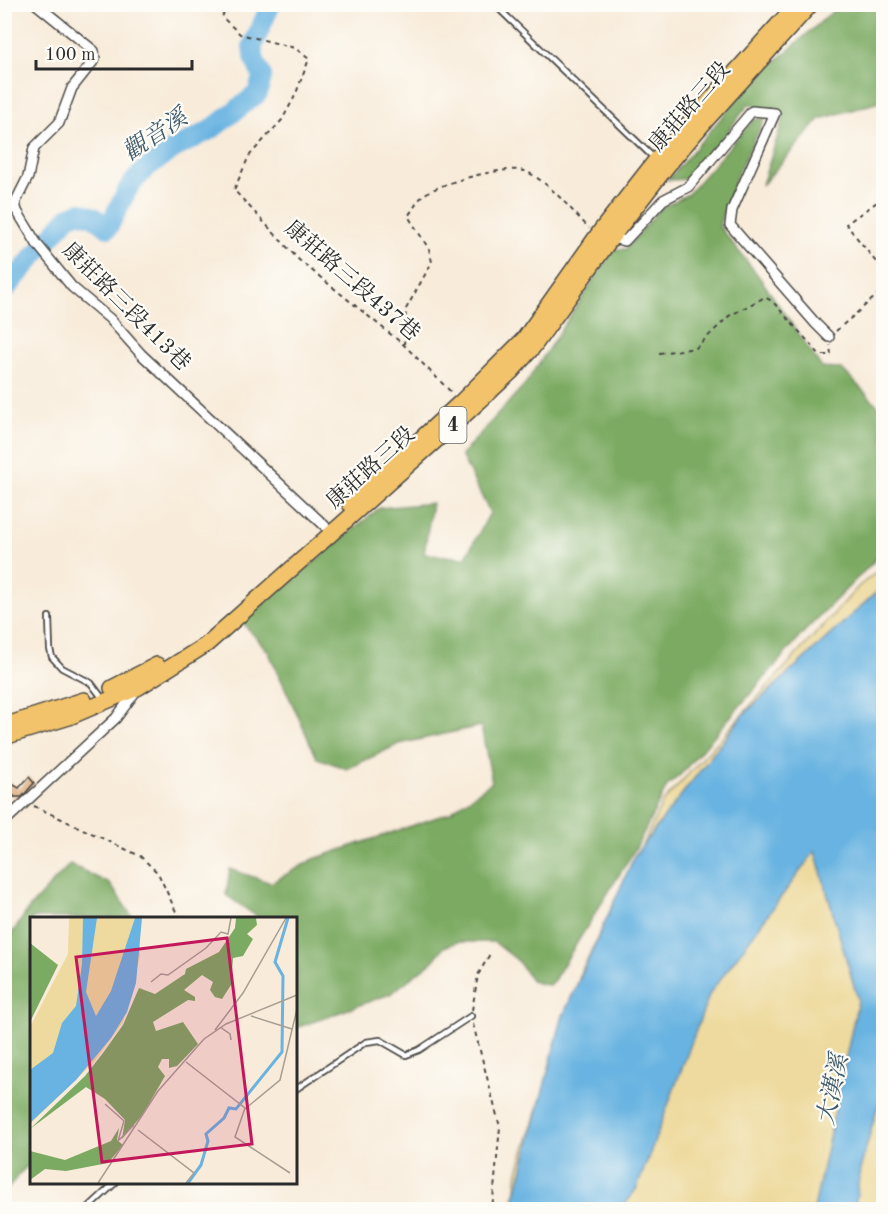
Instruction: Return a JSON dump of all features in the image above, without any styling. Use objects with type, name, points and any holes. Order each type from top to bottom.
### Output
[{"type":"main road","name":"康莊路三段","points":[[4,726],[140,687],[207,644],[511,372],[533,347],[656,160],[797,4]]},
{"type":"main road","name":"康莊路三段","points":[[4,737],[69,717],[191,644],[219,622],[325,526],[461,402],[524,339],[604,237],[812,4]]},
{"type":"street","points":[[4,213],[16,206],[19,192],[28,177],[34,148],[59,123],[72,88],[95,59],[94,51],[36,4]]},
{"type":"street","points":[[604,237],[625,241],[663,200],[688,187],[752,111],[776,113],[732,210],[730,225],[830,337]]},
{"type":"street","name":"康莊路三段413巷","points":[[16,206],[37,244],[72,287],[110,319],[141,354],[325,526]]},
{"type":"street","points":[[4,822],[116,718],[140,687]]},
{"type":"lane","points":[[494,4],[656,160]]},
{"type":"lane","points":[[49,617],[52,657],[62,668],[91,683],[102,698]]},
{"type":"lane","points":[[297,1088],[366,1042],[380,1040],[406,1055],[418,1050],[471,1016]]},
{"type":"lane","points":[[86,1209],[114,1184]]},
{"type":"path","name":"康莊路三段437巷","points":[[228,4],[222,16],[240,34],[295,48],[309,59],[296,96],[282,120],[249,156],[234,190],[299,260],[404,345],[461,402]]},
{"type":"path","points":[[404,345],[406,309],[432,262],[429,249],[408,216],[424,195],[477,174],[514,169],[525,170],[541,181],[604,237]]},
{"type":"path","points":[[884,197],[846,224],[884,272]]},
{"type":"path","points":[[659,353],[696,348],[729,316],[765,297],[773,302],[820,355],[831,355],[830,337],[884,289]]},
{"type":"path","points":[[26,802],[140,856],[158,873],[179,917]]},
{"type":"path","points":[[491,952],[478,975],[471,1016],[500,1127],[492,1209]]},
{"type":"green space","points":[[840,5],[883,5],[883,101],[820,119],[762,185],[784,116],[749,104],[690,179],[668,180],[750,84]]},
{"type":"green space","points":[[754,119],[765,119],[737,174],[719,226],[760,278],[822,368],[842,369],[883,411],[883,552],[803,633],[681,774],[667,786],[637,846],[549,985],[532,981],[517,960],[494,942],[457,942],[444,947],[433,961],[390,994],[297,1028],[297,917],[258,917],[226,895],[230,869],[271,883],[314,859],[449,813],[492,782],[481,726],[399,744],[347,769],[317,758],[268,651],[242,622],[379,508],[432,503],[424,554],[465,558],[490,513],[461,455],[526,383],[614,249],[626,249],[660,209],[688,194]]},
{"type":"green space","points":[[70,864],[110,884],[132,917],[30,917],[30,1164],[5,1193],[4,1025],[10,936],[30,907]]},
{"type":"sand","points":[[883,567],[883,1209],[513,1210],[518,1171],[582,970],[663,802],[859,586]]},
{"type":"water","points":[[883,586],[883,1087],[860,1170],[855,1209],[814,1209],[858,1000],[815,851],[710,993],[637,1188],[622,1209],[512,1209],[562,1018],[635,855],[743,715]]},
{"type":"building","points":[[4,774],[7,776],[5,780],[19,788],[29,777],[34,783],[22,797],[15,797],[4,790]]},
{"type":"waterway","name":"觀音溪","points":[[4,291],[68,217],[80,212],[94,217],[108,228],[129,187],[146,168],[172,150],[212,129],[258,93],[262,76],[252,47],[271,4]]},
{"type":"water label","name":"大漢溪","points":[[834,1090]]}]
